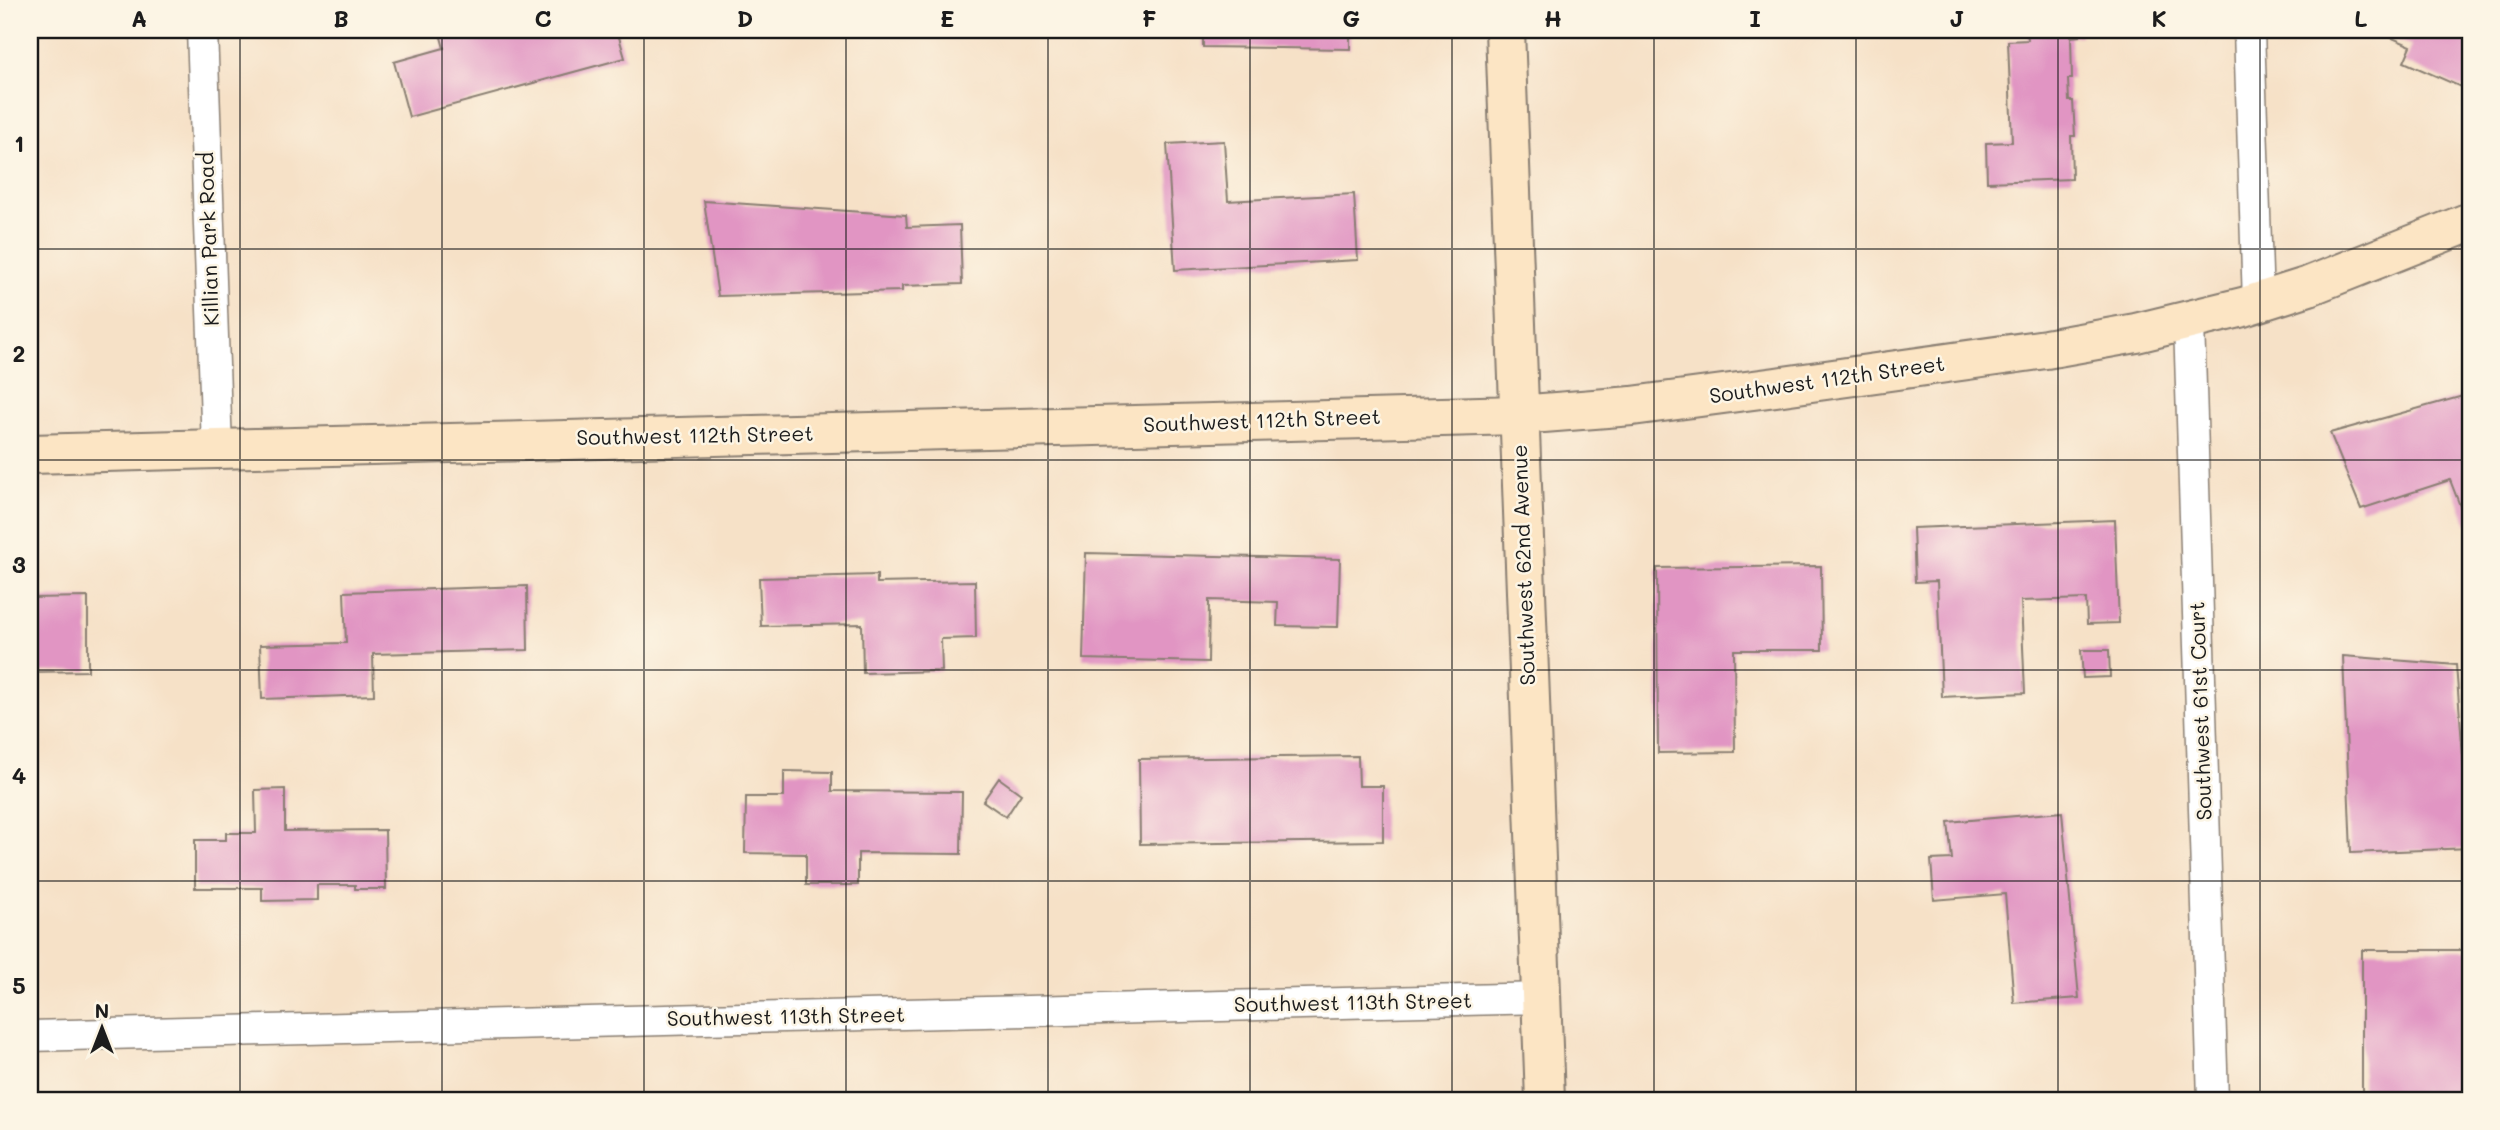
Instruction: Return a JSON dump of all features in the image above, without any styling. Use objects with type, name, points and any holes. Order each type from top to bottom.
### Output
[{"type":"main road","name":"Southwest 62nd Avenue","points":[[1505,30],[1545,1100]]},
{"type":"main road","name":"Southwest 112th Street","points":[[30,454],[1518,415],[1632,406],[2046,349],[2189,321],[2258,303],[2373,262],[2470,222]]},
{"type":"street","name":"Killian Park Road","points":[[202,30],[217,448]]},
{"type":"street","points":[[2249,30],[2258,303]]},
{"type":"street","name":"Southwest 61st Court","points":[[2189,321],[2213,1100]]},
{"type":"street","name":"Southwest 113th Street","points":[[30,1037],[1542,998]]},
{"type":"building","points":[[439,30],[617,30],[625,58],[409,117],[394,62],[444,48]]},
{"type":"building","points":[[1203,30],[1350,30],[1350,49],[1203,47]]},
{"type":"building","points":[[2027,30],[2080,30],[2080,36],[2071,37],[2072,79],[2068,79],[2069,101],[2073,101],[2075,136],[2071,136],[2072,179],[1987,182],[1986,143],[2012,142],[2008,41],[2028,40]]},
{"type":"building","points":[[2374,30],[2470,30],[2470,91],[2404,62],[2411,46]]},
{"type":"building","points":[[1224,141],[1228,201],[1354,194],[1358,260],[1175,270],[1167,144]]},
{"type":"building","points":[[704,201],[906,215],[907,227],[960,225],[962,284],[902,286],[902,291],[718,296]]},
{"type":"building","points":[[2470,394],[2470,523],[2467,524],[2450,480],[2361,509],[2330,433]]},
{"type":"building","points":[[2115,520],[2119,623],[2087,624],[2086,599],[2021,601],[2025,693],[1942,697],[1937,581],[1915,582],[1913,528]]},
{"type":"building","points":[[1086,553],[1340,559],[1338,627],[1277,626],[1278,602],[1209,600],[1208,662],[1083,659]]},
{"type":"building","points":[[1821,566],[1822,650],[1734,650],[1735,752],[1658,753],[1657,568]]},
{"type":"building","points":[[877,575],[877,583],[975,581],[976,638],[941,639],[942,671],[863,673],[862,624],[761,626],[759,578]]},
{"type":"building","points":[[527,586],[528,650],[373,654],[374,695],[262,699],[260,645],[346,643],[344,592]]},
{"type":"building","points":[[88,597],[88,671],[30,672],[30,598]]},
{"type":"building","points":[[2081,650],[2109,650],[2110,677],[2083,678]]},
{"type":"building","points":[[2343,656],[2456,665],[2470,848],[2351,853]]},
{"type":"building","points":[[1358,756],[1359,786],[1383,786],[1383,841],[1140,844],[1139,759]]},
{"type":"building","points":[[784,771],[832,772],[832,791],[962,792],[961,854],[858,853],[858,885],[806,885],[806,854],[745,853],[746,797],[784,797]]},
{"type":"building","points":[[999,778],[1021,794],[1006,817],[983,801]]},
{"type":"building","points":[[285,789],[285,831],[385,830],[386,889],[355,889],[355,885],[317,885],[317,900],[262,901],[262,888],[195,888],[195,840],[226,840],[226,833],[256,833],[255,790]]},
{"type":"building","points":[[2062,812],[2079,998],[2014,1003],[2005,894],[1934,900],[1931,860],[1952,859],[1948,822]]},
{"type":"building","points":[[2362,950],[2470,950],[2470,1100],[2362,1100]]}]
